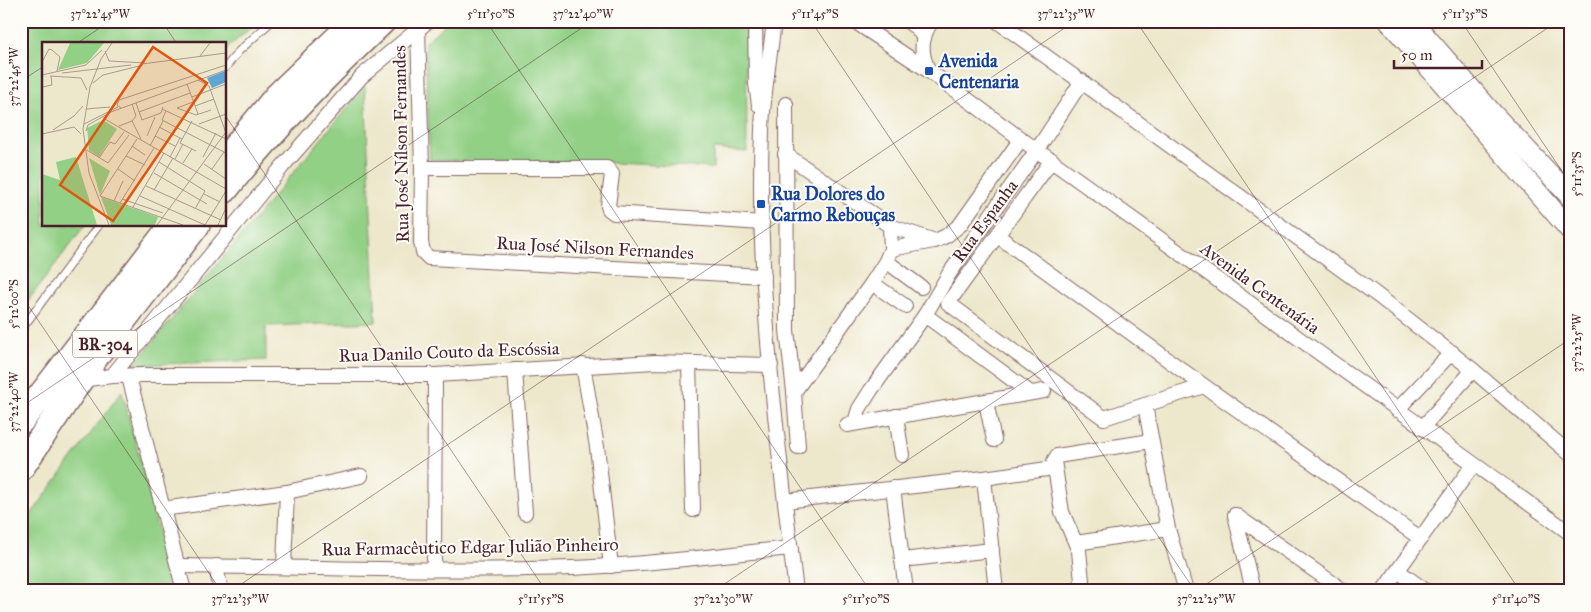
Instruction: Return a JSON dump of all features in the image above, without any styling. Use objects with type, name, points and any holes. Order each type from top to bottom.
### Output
[{"type":"highway","points":[[226,158],[277,96],[355,21]]},
{"type":"highway","points":[[226,189],[321,80],[383,21]]},
{"type":"highway","name":"BR-304","points":[[21,421],[171,226]]},
{"type":"highway","name":"BR-304","points":[[21,468],[80,380],[196,226]]},
{"type":"main road","points":[[1389,21],[1570,230]]},
{"type":"main road","points":[[1414,24],[1492,113],[1570,196]]},
{"type":"main road","points":[[1546,204],[1542,189],[1549,182],[1554,184],[1570,201]]},
{"type":"street","points":[[755,21],[756,84],[762,129]]},
{"type":"street","points":[[774,21],[762,129],[764,276],[771,365],[796,591]]},
{"type":"street","name":"Avenida Centenária","points":[[854,21],[929,71],[1473,465],[1570,533]]},
{"type":"street","points":[[907,21],[917,28],[924,38]]},
{"type":"street","points":[[929,71],[923,55],[924,38],[932,21]]},
{"type":"street","points":[[997,21],[1377,295],[1452,352],[1570,454]]},
{"type":"street","points":[[112,376],[282,167],[362,76],[423,26]]},
{"type":"street","name":"Rua José Nílson Fernandes","points":[[423,26],[421,242],[425,256]]},
{"type":"street","points":[[1044,391],[1029,392],[986,402],[851,424],[871,390],[925,315],[949,274],[1037,150],[1082,81]]},
{"type":"street","points":[[786,104],[787,330],[798,447]]},
{"type":"street","points":[[888,255],[946,236],[960,225],[1021,139]]},
{"type":"street","points":[[785,154],[890,226],[934,241]]},
{"type":"street","name":"Rua Espanha","points":[[1052,160],[948,303],[1104,418],[1145,405]]},
{"type":"street","points":[[422,168],[609,168],[612,174],[608,206],[611,212],[616,214],[762,223]]},
{"type":"street","points":[[973,206],[990,218]]},
{"type":"street","points":[[794,392],[872,284],[888,255],[890,226]]},
{"type":"street","points":[[998,236],[1204,386],[1420,538]]},
{"type":"street","points":[[888,255],[921,287]]},
{"type":"street","name":"Rua José Nilson Fernandes","points":[[425,256],[435,259],[764,276]]},
{"type":"street","points":[[872,284],[905,306]]},
{"type":"street","points":[[925,315],[1029,392]]},
{"type":"street","points":[[1397,410],[1452,352]]},
{"type":"street","name":"Rua Danilo Couto da Escóssia","points":[[80,380],[112,376],[435,375],[655,362],[771,365]]},
{"type":"street","points":[[689,363],[693,510]]},
{"type":"street","points":[[583,365],[594,424],[611,566]]},
{"type":"street","points":[[515,370],[525,513]]},
{"type":"street","points":[[1422,428],[1473,370]]},
{"type":"street","points":[[434,569],[435,375]]},
{"type":"street","points":[[129,377],[184,591]]},
{"type":"street","points":[[1186,591],[1168,529],[1145,405],[1204,386]]},
{"type":"street","points":[[986,402],[994,440]]},
{"type":"street","points":[[896,416],[902,455]]},
{"type":"street","points":[[785,501],[984,478],[1151,441]]},
{"type":"street","points":[[1056,462],[1062,512],[1076,543],[1083,591]]},
{"type":"street","points":[[1383,591],[1473,465]]},
{"type":"street","points":[[162,509],[287,492],[361,476]]},
{"type":"street","points":[[984,478],[996,591]]},
{"type":"street","points":[[893,488],[906,591]]},
{"type":"street","points":[[284,567],[287,492]]},
{"type":"street","points":[[1253,591],[1235,515],[1344,591]]},
{"type":"street","points":[[1076,543],[1168,529]]},
{"type":"street","points":[[1570,533],[1570,541]]},
{"type":"street","name":"Rua Farmacêutico Edgar Julião Pinheiro","points":[[178,566],[494,569],[611,566],[791,548]]},
{"type":"street","points":[[902,560],[992,550]]},
{"type":"street","points":[[216,566],[221,591]]},
{"type":"street","points":[[1398,571],[1426,591]]},
{"type":"lane","points":[[226,67],[239,51],[272,21]]},
{"type":"lane","points":[[21,330],[98,226]]},
{"type":"green space","points":[[21,21],[259,21],[226,49],[226,42],[42,42],[42,226],[84,226],[21,310]]},
{"type":"green space","points":[[449,21],[746,21],[747,152],[713,149],[713,168],[614,163],[430,160],[425,42]]},
{"type":"green space","points":[[365,86],[376,322],[266,326],[266,360],[134,365]]},
{"type":"green space","points":[[122,391],[174,591],[21,591],[21,528]]},
{"type":"place","name":"Avenida Centenaria","points":[[929,71]]},
{"type":"place","name":"Rua Dolores do Carmo Rebouças","points":[[761,204]]}]
